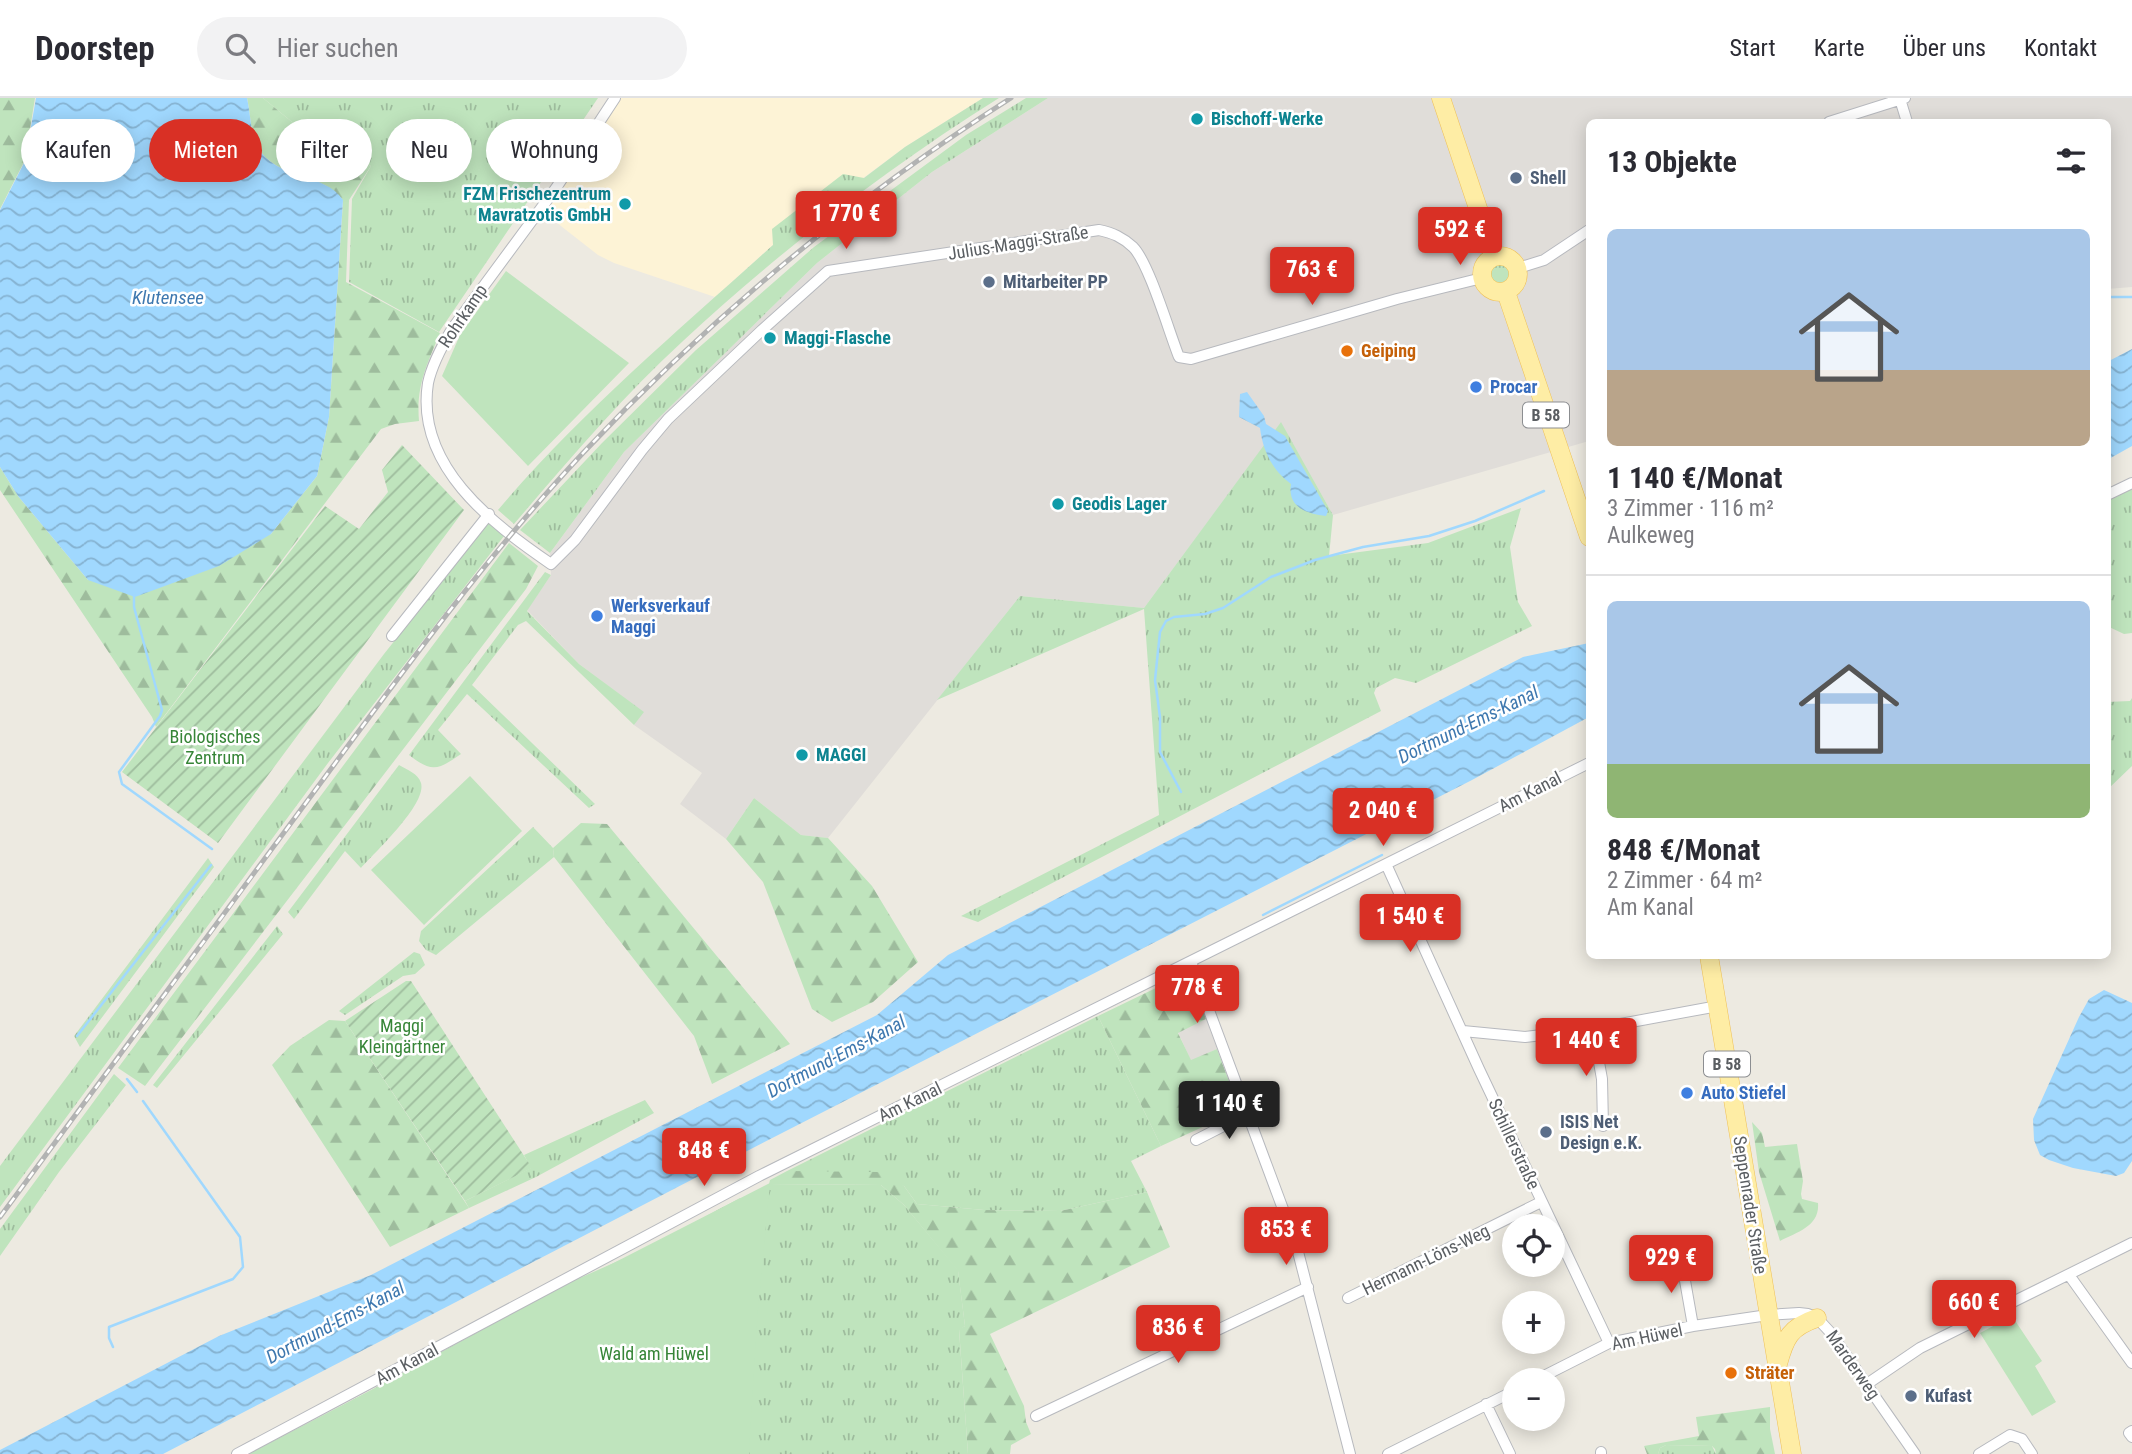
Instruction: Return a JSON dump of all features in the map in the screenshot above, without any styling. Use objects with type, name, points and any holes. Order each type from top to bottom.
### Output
[{"type":"main road","points":[[1441,98],[1494,256]]},
{"type":"main road","points":[[1494,256],[1508,257],[1518,268],[1517,283],[1506,292],[1491,290],[1482,278],[1484,265],[1494,256]]},
{"type":"main road","name":"B 58","points":[[1506,292],[1585,515]]},
{"type":"main road","name":"Seppenrader Straße","points":[[1709,959],[1793,1454]]},
{"type":"main road","points":[[1777,1368],[1782,1349],[1791,1332],[1802,1323],[1816,1318]]},
{"type":"street","name":"Rohrkamp","points":[[551,564],[489,514],[457,483],[441,460],[428,425],[429,381],[438,353],[452,329],[556,188],[615,98]]},
{"type":"street","points":[[1839,119],[1902,99],[1906,119]]},
{"type":"street","name":"Julius-Maggi-Straße","points":[[551,564],[575,540],[668,419],[828,271],[1099,230],[1117,234],[1135,249],[1145,265],[1179,357],[1191,359],[1397,299],[1482,278]]},
{"type":"street","points":[[1518,268],[1544,260],[1586,232]]},
{"type":"street","points":[[2111,493],[2132,484]]},
{"type":"street","points":[[392,636],[489,514]]},
{"type":"street","name":"Am Kanal","points":[[237,1454],[759,1176],[1586,764]]},
{"type":"street","points":[[1385,864],[1463,1031],[1525,1037],[1717,1006]]},
{"type":"street","points":[[1191,962],[1296,1244],[1350,1454]]},
{"type":"street","points":[[1593,1028],[1602,1079],[1603,1126]]},
{"type":"street","name":"Schillerstraße","points":[[1463,1031],[1609,1343]]},
{"type":"street","points":[[1196,1140],[1247,1114]]},
{"type":"street","name":"Hermann-Löns-Weg","points":[[1348,1298],[1541,1202]]},
{"type":"street","points":[[1867,1384],[1920,1348],[2132,1243]]},
{"type":"street","points":[[1681,1258],[1693,1326]]},
{"type":"street","points":[[2069,1275],[2132,1363]]},
{"type":"street","points":[[1036,1416],[1308,1287]]},
{"type":"street","name":"Marderweg","points":[[1768,1315],[1799,1313],[1816,1318],[1830,1332],[1915,1454]]},
{"type":"street","name":"Am Hüwel","points":[[1560,1368],[1609,1343],[1693,1326],[1768,1315]]},
{"type":"street","points":[[1388,1454],[1502,1397]]},
{"type":"street","points":[[1486,1404],[1510,1454]]},
{"type":"street","points":[[2132,1431],[2129,1433],[2132,1437]]},
{"type":"street","points":[[1979,1454],[2010,1435],[2022,1439],[2032,1454]]},
{"type":"shaded area","points":[[617,98],[983,98],[905,147],[773,245],[715,297],[614,263],[598,255],[543,212],[562,182],[622,182],[622,119],[603,119]]},
{"type":"shaded area","points":[[1048,98],[2132,98],[2132,287],[2111,289],[2111,119],[1586,119],[1586,442],[1333,515],[1281,423],[1144,608],[1020,596],[828,838],[801,835],[754,798],[726,839],[680,804],[702,773],[634,725],[643,712],[579,664],[527,610],[551,575],[550,553],[624,452],[817,263],[932,172]]},
{"type":"shaded area","points":[[1206,1019],[1217,1049],[1191,1061],[1178,1032]]},
{"type":"green space","points":[[0,98],[35,98],[32,119],[21,119],[21,168],[0,209]]},
{"type":"green space","points":[[247,98],[263,98],[288,119],[276,119],[276,165],[262,153],[262,119],[250,119]]},
{"type":"green space","points":[[263,98],[598,98],[584,119],[486,119],[486,182],[541,182],[439,332],[349,282],[352,199],[362,182],[372,182],[372,119],[288,119]]},
{"type":"green space","points":[[983,98],[999,98],[916,153],[835,212],[683,341],[617,407],[514,524],[498,510],[596,406],[773,245],[772,229],[843,174],[864,178],[905,147]]},
{"type":"green space","points":[[1026,98],[1048,98],[932,172],[817,263],[624,452],[550,553],[520,530],[602,443],[696,350],[814,247],[966,135]]},
{"type":"green space","points":[[317,182],[361,182],[349,200],[346,282],[440,333],[421,386],[419,421],[381,429],[156,727],[152,717],[0,490],[0,467],[18,496],[88,580],[271,534],[317,476],[329,417],[343,201],[325,185]]},
{"type":"green space","points":[[1499,261],[1510,268],[1511,273],[1504,284],[1499,285],[1488,278],[1487,273],[1494,262]]},
{"type":"green space","points":[[506,271],[629,363],[528,466],[442,376],[460,335]]},
{"type":"green space","points":[[1281,422],[1333,515],[1329,556],[1428,543],[1521,508],[1510,547],[1518,602],[1532,626],[1416,683],[1395,678],[1376,688],[1374,693],[1381,711],[978,922],[961,916],[1159,815],[1144,609],[937,700],[1020,596],[1144,608]]},
{"type":"green space","name":"Biologisches Zentrum","points":[[402,445],[464,510],[218,843],[122,772],[325,506],[359,529],[388,492],[382,470]]},
{"type":"green space","points":[[2132,487],[2132,633],[2124,634],[2111,628],[2111,497]]},
{"type":"green space","points":[[488,523],[504,536],[328,763],[0,1207],[0,1166],[384,654]]},
{"type":"green space","points":[[509,543],[538,566],[526,589],[145,1086],[118,1068]]},
{"type":"green space","points":[[545,572],[551,575],[527,611],[579,664],[644,712],[634,725],[526,621],[518,625],[472,685],[595,804],[589,808],[467,694],[438,730],[461,754],[435,767],[424,765],[409,755]]},
{"type":"green space","points":[[2132,698],[2132,766],[2111,786],[2111,702],[2130,701]]},
{"type":"green space","points":[[399,765],[415,774],[421,783],[421,792],[408,815],[361,868],[345,851],[294,919],[288,912]]},
{"type":"green space","points":[[470,776],[522,831],[424,925],[371,870]]},
{"type":"green space","points":[[754,798],[801,835],[828,838],[872,886],[918,962],[873,1002],[832,1022],[812,1009],[763,882],[726,839]]},
{"type":"green space","points":[[581,823],[607,824],[790,1044],[712,1084],[694,1036],[554,857],[553,848]]},
{"type":"green space","points":[[533,827],[553,848],[554,857],[436,955],[426,950],[419,941],[421,931]]},
{"type":"green space","points":[[208,858],[214,867],[80,1047],[74,1036]]},
{"type":"green space","points":[[277,926],[283,934],[157,1088],[153,1085]]},
{"type":"green space","points":[[414,952],[420,954],[425,965],[415,974],[403,976],[345,1015],[339,1011]]},
{"type":"green space","points":[[1189,972],[1206,1019],[1178,1033],[1191,1060],[1217,1049],[1236,1100],[1231,1114],[1161,1146],[1098,1016]]},
{"type":"green space","name":"Maggi Kleingärtner","points":[[406,981],[411,981],[532,1168],[465,1201],[345,1021]]},
{"type":"green space","points":[[1098,1016],[1161,1146],[1131,1161],[1147,1192],[1060,1211],[984,1210],[917,1204],[904,1186],[787,1171]]},
{"type":"green space","points":[[329,1020],[345,1021],[469,1208],[390,1247],[272,1065],[290,1046]]},
{"type":"green space","points":[[114,1074],[126,1085],[59,1172],[0,1256],[0,1229]]},
{"type":"green space","points":[[645,1100],[654,1113],[536,1177],[469,1208],[465,1201],[531,1168],[524,1155]]},
{"type":"green space","points":[[1752,1122],[1762,1133],[1765,1147],[1797,1144],[1803,1181],[1802,1199],[1818,1203],[1818,1211],[1812,1223],[1780,1241],[1759,1172]]},
{"type":"green space","name":"Wald am Hüwel","points":[[787,1171],[878,1172],[904,1186],[917,1204],[984,1210],[1060,1211],[1147,1192],[1170,1247],[990,1334],[1024,1406],[1031,1434],[1011,1445],[1010,1454],[968,1454],[959,1329],[965,1326],[958,1271],[904,1205],[881,1185],[770,1184],[757,1300],[747,1454],[253,1454],[573,1281],[643,1250],[742,1199]]},
{"type":"green space","name":"Wald am Hüwel","points":[[770,1183],[758,1310],[749,1454],[248,1454],[564,1285],[596,1272]]},
{"type":"green space","points":[[769,1184],[881,1185],[904,1205],[958,1270],[965,1326],[959,1330],[968,1454],[747,1454],[757,1300]]},
{"type":"green space","points":[[2012,1316],[2042,1361],[2035,1366],[2056,1402],[2032,1416],[1980,1333]]},
{"type":"green space","points":[[1770,1407],[1770,1429],[1775,1454],[1716,1454],[1712,1446],[1666,1445],[1660,1448],[1658,1454],[1647,1454],[1644,1446],[1699,1436],[1696,1417]]},
{"type":"green space","points":[[1666,1445],[1712,1446],[1716,1454],[1658,1454],[1660,1448]]},
{"type":"water","name":"Klutensee","points":[[36,98],[247,98],[250,119],[149,119],[149,182],[262,182],[262,153],[276,165],[276,182],[317,182],[335,191],[343,200],[329,417],[317,476],[271,534],[219,566],[135,597],[88,580],[18,496],[0,467],[0,210],[21,169],[21,182],[135,182],[135,119],[32,119]]},
{"type":"water","points":[[2132,349],[2132,446],[2111,458],[2111,360]]},
{"type":"water","points":[[1247,392],[1264,416],[1266,424],[1285,436],[1328,511],[1326,516],[1306,511],[1295,504],[1291,484],[1279,473],[1266,452],[1260,428],[1239,417],[1240,394]]},
{"type":"water","name":"Dortmund-Ems-Kanal","points":[[1586,644],[1586,719],[1472,780],[163,1454],[0,1454],[0,1450],[219,1336],[371,1275],[877,1015],[948,955],[1523,657]]},
{"type":"water","points":[[2104,990],[2132,1003],[2132,1161],[2124,1173],[2116,1176],[2073,1168],[2049,1160],[2040,1155],[2034,1140],[2033,1119],[2079,1017],[2089,999]]},
{"type":"waterway","points":[[2111,297],[2132,297]]},
{"type":"waterway","points":[[1181,792],[1160,752],[1160,717],[1155,680],[1160,632],[1166,621],[1174,617],[1205,614],[1223,608],[1271,577],[1315,560],[1363,547],[1429,536],[1475,521],[1544,491]]},
{"type":"waterway","points":[[134,595],[134,607],[162,710],[119,772],[122,784],[212,849]]},
{"type":"waterway","points":[[1263,915],[1382,855]]},
{"type":"waterway","points":[[77,1036],[211,865]]},
{"type":"waterway","points":[[127,1079],[137,1092]]},
{"type":"waterway","points":[[113,1347],[109,1338],[109,1327],[233,1279],[243,1267],[240,1237],[143,1101]]},
{"type":"railway","points":[[0,1217],[407,666],[510,536],[583,453],[681,355],[786,262],[896,177],[1011,98]]},
{"type":"place","name":"Bischoff-Werke","points":[[1197,119]]},
{"type":"place","name":"Shell","points":[[1516,178]]},
{"type":"place","name":"FZM Frischezentrum Mavratzotis GmbH","points":[[625,204]]},
{"type":"place","name":"Mitarbeiter PP","points":[[989,282]]},
{"type":"place","name":"Maggi-Flasche","points":[[770,338]]},
{"type":"place","name":"Geiping","points":[[1347,351]]},
{"type":"place","name":"Procar","points":[[1476,387]]},
{"type":"place","name":"Geodis Lager","points":[[1058,504]]},
{"type":"place","name":"Werksverkauf Maggi","points":[[597,616]]},
{"type":"place","name":"MAGGI","points":[[802,755]]},
{"type":"place","name":"Auto Stiefel","points":[[1687,1093]]},
{"type":"place","name":"ISIS Net Design e.K.","points":[[1546,1132]]},
{"type":"place","name":"Sträter","points":[[1731,1373]]},
{"type":"place","name":"Kufast","points":[[1911,1396]]}]
